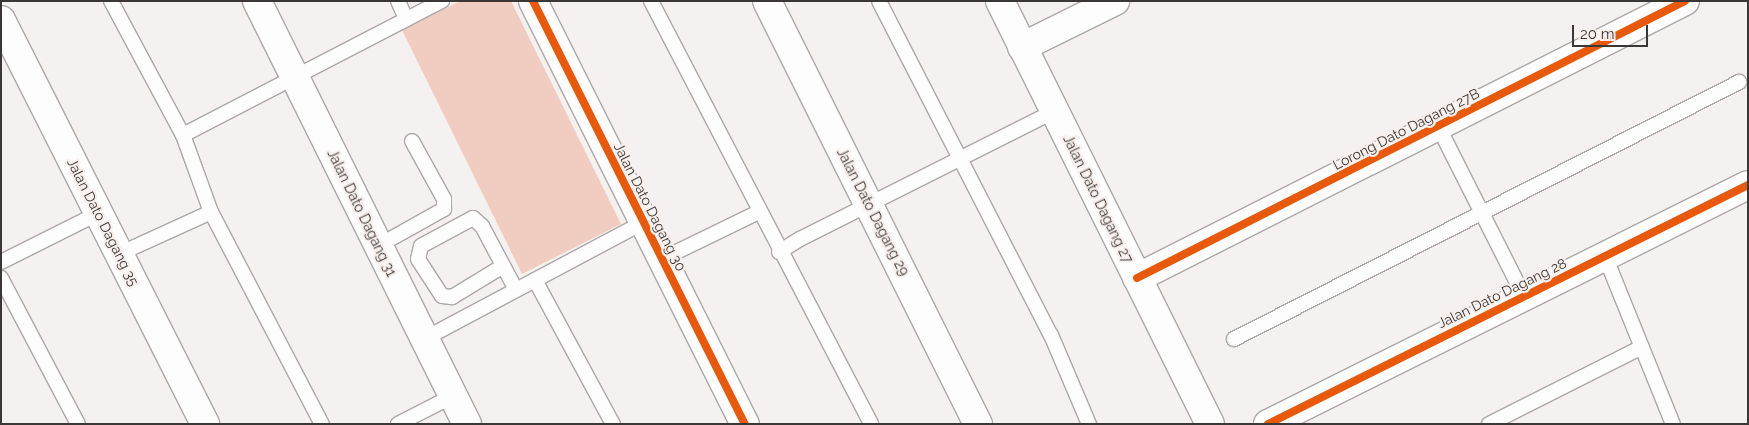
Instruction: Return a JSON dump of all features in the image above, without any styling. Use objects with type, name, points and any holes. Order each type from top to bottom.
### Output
[{"type":"street","name":"Jalan Dato Dagang 31","points":[[257,1],[467,424]]},
{"type":"street","name":"Jalan Dato Dagang 30","points":[[533,1],[745,424]]},
{"type":"street","name":"Jalan Dato Dagang 29","points":[[767,1],[978,424]]},
{"type":"street","name":"Jalan Dato Dagang 27","points":[[1000,1],[1210,424]]},
{"type":"street","points":[[1022,47],[1114,1]]},
{"type":"street","name":"Lorong Dato Dagang 27B","points":[[1137,278],[1685,1]]},
{"type":"street","name":"Jalan Dato Dagang 35","points":[[1,20],[205,424]]},
{"type":"street","name":"Jalan Dato Dagang 28","points":[[1273,423],[1748,185]]},
{"type":"lane","points":[[111,1],[183,135],[210,212],[322,424]]},
{"type":"lane","points":[[398,1],[406,19]]},
{"type":"lane","points":[[183,135],[442,1]]},
{"type":"lane","points":[[651,1],[779,252],[871,424]]},
{"type":"lane","points":[[879,1],[1051,335],[1088,424]]},
{"type":"lane","points":[[1234,339],[1739,82]]},
{"type":"lane","points":[[779,252],[800,239],[1054,111]]},
{"type":"lane","points":[[1438,126],[1524,296]]},
{"type":"lane","points":[[378,246],[444,209],[444,199],[412,141]]},
{"type":"lane","points":[[119,254],[210,212]]},
{"type":"lane","points":[[662,259],[759,212]]},
{"type":"lane","points":[[1,262],[99,213]]},
{"type":"lane","points":[[503,266],[452,297],[442,296],[418,258],[421,246],[473,218],[482,226],[516,290]]},
{"type":"lane","points":[[424,339],[644,222]]},
{"type":"lane","points":[[1605,256],[1673,424]]},
{"type":"lane","points":[[1,278],[78,424]]},
{"type":"lane","points":[[535,280],[613,424]]},
{"type":"lane","points":[[1489,424],[1642,347]]},
{"type":"lane","points":[[398,424],[453,396]]},
{"type":"shaded area","points":[[460,1],[511,1],[621,224],[522,274],[402,30]]},
{"type":"cycle path","points":[[533,1],[745,424]]},
{"type":"cycle path","points":[[1137,278],[1685,1]]},
{"type":"cycle path","points":[[1268,424],[1748,185]]}]
